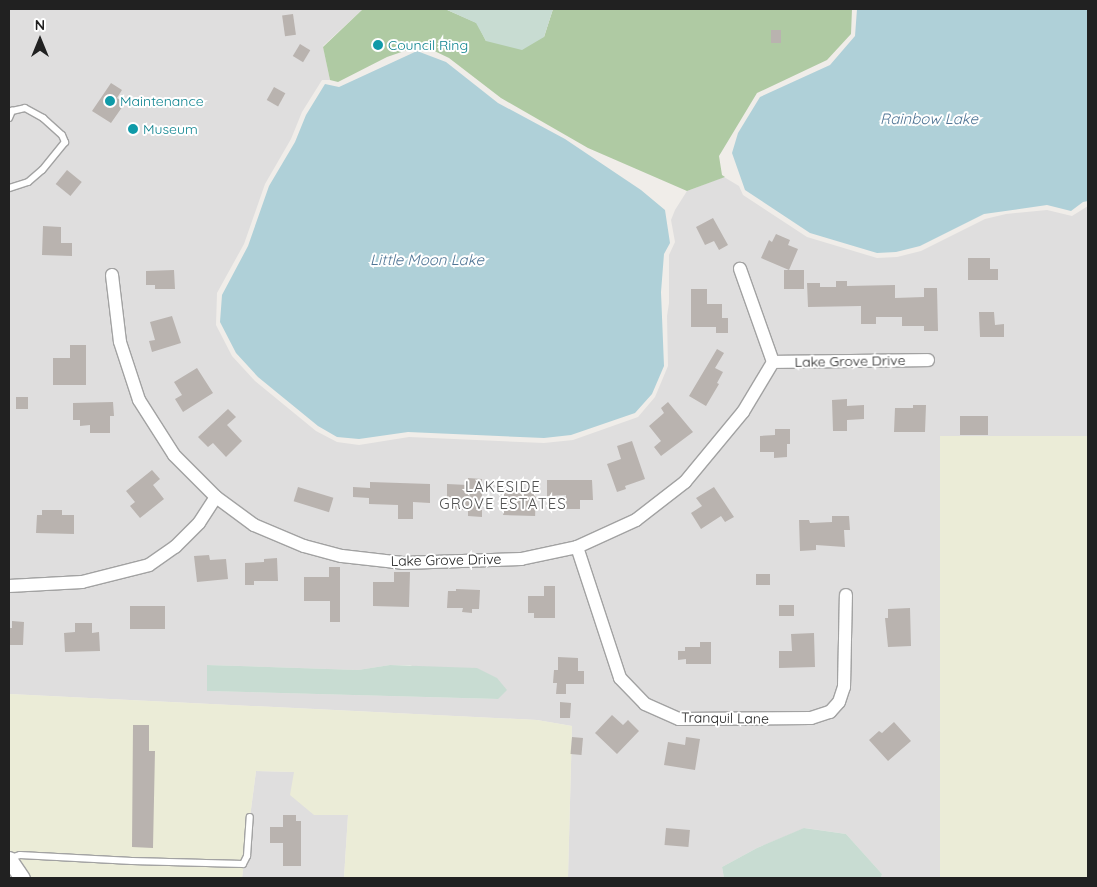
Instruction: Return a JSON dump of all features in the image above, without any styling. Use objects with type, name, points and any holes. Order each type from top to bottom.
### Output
[{"type":"street","points":[[740,269],[773,362]]},
{"type":"street","name":"Lake Grove Drive","points":[[112,275],[120,342],[139,400],[174,455],[216,497],[254,525],[304,546],[342,556],[403,563],[521,559],[577,547],[636,520],[685,482],[744,412],[773,362],[928,360]]},
{"type":"street","points":[[9,586],[82,582],[149,565],[175,547],[199,523],[216,497]]},
{"type":"street","name":"Tranquil Lane","points":[[577,547],[620,678],[645,704],[679,719],[811,718],[830,712],[839,702],[844,687],[846,595]]},
{"type":"street","points":[[9,859],[22,878]]},
{"type":"lane","points":[[9,118],[12,111],[25,108],[43,118],[62,135],[65,142],[42,170],[28,182],[9,188]]},
{"type":"lane","points":[[9,859],[20,855],[132,862],[243,864],[247,856],[250,817]]},
{"type":"shaded area","points":[[9,9],[363,9],[323,46],[330,80],[322,80],[302,112],[291,139],[265,184],[244,244],[217,293],[216,325],[232,356],[255,381],[316,431],[337,442],[359,445],[409,437],[544,443],[573,440],[638,417],[655,397],[668,366],[669,255],[675,242],[671,220],[687,191],[724,177],[739,186],[743,195],[807,237],[877,258],[897,257],[921,251],[985,219],[1006,214],[1047,210],[1072,216],[1088,206],[1088,436],[940,444],[953,878],[881,878],[882,874],[846,834],[805,828],[757,848],[722,867],[724,878],[568,878],[572,726],[537,720],[9,694],[9,592],[82,588],[150,571],[217,505],[252,531],[302,552],[341,562],[574,553],[615,680],[679,725],[813,724],[831,717],[849,690],[851,589],[841,589],[839,686],[835,698],[827,707],[811,712],[680,713],[648,699],[625,674],[584,550],[639,525],[688,487],[747,417],[776,368],[933,366],[933,354],[777,356],[742,261],[733,266],[767,361],[739,409],[682,478],[633,515],[576,541],[520,553],[404,557],[342,550],[305,540],[257,520],[219,492],[178,451],[144,397],[125,341],[116,269],[106,270],[114,343],[134,402],[209,497],[195,519],[172,542],[147,560],[81,576],[9,580]],"holes":[[[207,665],[358,670],[390,665],[410,665],[497,699],[208,691]]]},
{"type":"shaded area","points":[[256,771],[295,772],[348,815],[344,878],[242,878]]},
{"type":"green space","points":[[363,9],[445,9],[477,23],[486,41],[544,37],[553,9],[852,9],[851,34],[827,60],[757,93],[719,156],[722,175],[725,177],[687,191],[588,148],[501,98],[449,58],[422,45],[387,57],[338,82],[330,80],[323,47]]},
{"type":"green space","points":[[445,9],[553,9],[544,37],[522,50],[486,41],[476,23]]},
{"type":"green space","points":[[940,436],[1088,436],[1088,878],[940,878]]},
{"type":"green space","points":[[207,665],[358,670],[390,665],[477,668],[497,678],[507,690],[498,699],[207,691]]},
{"type":"green space","points":[[9,694],[537,720],[572,726],[568,878],[344,878],[348,815],[314,815],[290,795],[294,772],[256,771],[242,878],[29,878],[9,849]]},
{"type":"green space","points":[[804,828],[846,834],[882,874],[881,878],[724,878],[722,867],[757,848]]},
{"type":"water","name":"Rainbow Lake","points":[[857,9],[1088,9],[1088,201],[1083,202],[1071,211],[1047,205],[984,214],[920,246],[896,252],[877,253],[810,233],[745,190],[732,153],[738,133],[760,97],[830,65],[855,36]]},
{"type":"water","name":"Little Moon Lake","points":[[417,51],[446,62],[498,103],[565,139],[641,190],[665,210],[670,243],[664,254],[661,292],[664,366],[652,394],[635,413],[571,435],[544,438],[408,432],[359,439],[337,437],[318,426],[258,377],[236,353],[220,322],[222,295],[248,246],[269,186],[295,142],[306,115],[325,84],[339,87]]},
{"type":"building","points":[[293,14],[296,35],[285,36],[282,16]]},
{"type":"building","points":[[771,30],[781,30],[781,43],[771,43]]},
{"type":"building","points":[[300,44],[310,50],[303,62],[293,56]]},
{"type":"building","name":"Maintenance","points":[[111,83],[122,90],[117,98],[125,103],[111,123],[92,111]]},
{"type":"building","points":[[274,87],[285,93],[278,106],[267,100]]},
{"type":"building","points":[[67,170],[82,182],[70,196],[56,184]]},
{"type":"building","points":[[713,218],[728,245],[719,250],[714,241],[705,245],[696,227]]},
{"type":"building","points":[[43,226],[61,227],[61,243],[72,243],[72,256],[42,255]]},
{"type":"building","points":[[776,234],[790,240],[788,245],[798,249],[789,270],[761,258],[769,240],[772,242]]},
{"type":"building","points":[[968,258],[990,258],[990,269],[998,269],[998,280],[968,280]]},
{"type":"building","points":[[174,270],[175,289],[155,289],[155,285],[146,285],[146,271]]},
{"type":"building","points":[[784,270],[804,270],[804,289],[784,289]]},
{"type":"building","points":[[836,281],[847,281],[847,286],[895,285],[895,298],[924,297],[924,288],[937,288],[938,331],[924,331],[924,326],[902,326],[902,317],[876,317],[876,324],[861,324],[861,306],[808,307],[807,283],[820,283],[820,287],[836,287]]},
{"type":"building","points":[[691,289],[707,289],[707,304],[722,304],[722,318],[728,318],[728,333],[716,333],[716,327],[691,327]]},
{"type":"building","points":[[979,312],[994,312],[995,325],[1004,324],[1004,337],[980,337]]},
{"type":"building","points":[[172,316],[181,343],[152,352],[149,341],[155,340],[150,322]]},
{"type":"building","points":[[70,345],[86,345],[86,385],[53,385],[53,358],[70,358]]},
{"type":"building","points":[[717,349],[724,353],[715,368],[723,372],[717,383],[719,384],[706,406],[689,396]]},
{"type":"building","points":[[197,368],[213,393],[183,412],[175,399],[182,395],[174,382]]},
{"type":"building","points":[[16,397],[28,397],[28,409],[16,409]]},
{"type":"building","points":[[847,399],[847,406],[864,405],[864,419],[847,420],[847,431],[833,431],[832,400]]},
{"type":"building","points":[[113,402],[114,416],[110,416],[110,433],[90,433],[90,425],[80,426],[80,420],[73,420],[73,403]]},
{"type":"building","points":[[668,402],[693,432],[661,456],[654,447],[661,441],[649,426],[664,413],[661,408]]},
{"type":"building","points":[[913,405],[926,405],[925,432],[894,432],[895,408],[913,408]]},
{"type":"building","points":[[228,409],[236,417],[227,425],[242,441],[226,457],[213,443],[208,447],[198,437]]},
{"type":"building","points":[[960,416],[988,416],[988,435],[960,435]]},
{"type":"building","points":[[775,429],[790,429],[790,444],[787,444],[787,457],[774,458],[774,452],[760,452],[760,436],[775,435]]},
{"type":"building","points":[[632,441],[645,479],[625,486],[626,489],[617,492],[607,464],[621,459],[617,446]]},
{"type":"building","points":[[152,470],[160,479],[153,485],[164,499],[140,518],[130,506],[135,502],[126,491]]},
{"type":"building","points":[[468,478],[482,479],[482,517],[468,516],[468,510],[447,509],[447,484],[468,485]]},
{"type":"building","points":[[547,480],[592,480],[593,500],[580,500],[580,509],[566,509],[566,495],[547,496]]},
{"type":"building","points":[[370,482],[430,484],[430,503],[413,502],[413,519],[398,519],[398,505],[369,504],[369,498],[353,497],[353,487],[370,488]]},
{"type":"building","points":[[298,487],[333,498],[329,512],[294,501]]},
{"type":"building","points":[[714,487],[734,517],[725,522],[721,516],[701,529],[691,513],[702,506],[696,498]]},
{"type":"building","points":[[504,490],[536,491],[535,516],[503,515]]},
{"type":"building","points":[[42,510],[62,510],[62,515],[74,515],[74,534],[36,533],[37,515],[42,515]]},
{"type":"building","points":[[832,516],[849,516],[850,530],[844,530],[845,547],[816,545],[816,550],[800,551],[799,520],[809,520],[810,523],[832,522]]},
{"type":"building","points":[[209,555],[210,560],[226,559],[228,579],[197,582],[194,556]]},
{"type":"building","points":[[277,558],[278,581],[254,581],[254,585],[245,585],[245,563],[264,562],[264,559]]},
{"type":"building","points":[[329,567],[340,567],[340,622],[330,622],[330,601],[304,601],[304,577],[329,577]]},
{"type":"building","points":[[394,572],[410,572],[409,607],[373,606],[373,582],[394,582]]},
{"type":"building","points":[[756,574],[770,574],[770,585],[756,585]]},
{"type":"building","points":[[544,586],[555,586],[555,618],[534,618],[534,613],[528,613],[528,596],[544,596]]},
{"type":"building","points":[[456,589],[480,590],[479,609],[472,609],[472,613],[462,612],[463,608],[447,608],[448,591],[456,591]]},
{"type":"building","points":[[779,605],[794,605],[794,616],[779,616]]},
{"type":"building","points":[[130,606],[165,606],[165,629],[130,629]]},
{"type":"building","points":[[910,608],[911,646],[888,647],[885,618],[888,618],[888,609]]},
{"type":"building","points":[[12,621],[24,622],[23,645],[9,645],[9,628],[12,628]]},
{"type":"building","points":[[75,623],[92,623],[92,633],[99,632],[100,651],[65,652],[64,633],[75,632]]},
{"type":"building","points":[[814,633],[815,667],[779,668],[779,651],[792,651],[791,634]]},
{"type":"building","points":[[700,642],[711,642],[711,664],[686,664],[686,659],[678,660],[678,651],[685,651],[685,647],[700,647]]},
{"type":"building","points":[[558,657],[578,658],[578,671],[584,671],[584,684],[566,684],[566,694],[556,694],[557,683],[553,683],[554,670],[558,670]]},
{"type":"building","points":[[560,702],[571,703],[570,718],[560,718]]},
{"type":"building","points":[[612,715],[623,725],[628,720],[639,731],[617,754],[595,733]]},
{"type":"building","points":[[894,722],[911,741],[888,761],[869,740],[879,731],[882,733]]},
{"type":"building","points":[[133,725],[149,725],[149,751],[155,751],[153,848],[132,847]]},
{"type":"building","points":[[572,737],[583,738],[581,755],[571,754]]},
{"type":"building","points":[[686,737],[700,739],[695,770],[664,765],[668,742],[685,745]]},
{"type":"building","points":[[283,815],[296,815],[296,821],[301,821],[301,866],[283,866],[283,843],[270,843],[270,827],[283,827]]},
{"type":"building","points":[[666,828],[690,830],[688,847],[665,845]]},
{"type":"place","name":"Council Ring","points":[[378,45]]},
{"type":"place","name":"Maintenance","points":[[110,101]]},
{"type":"place","name":"Museum","points":[[133,129]]},
{"type":"district","name":"LAKESIDE GROVE ESTATES","points":[[503,494]]}]
